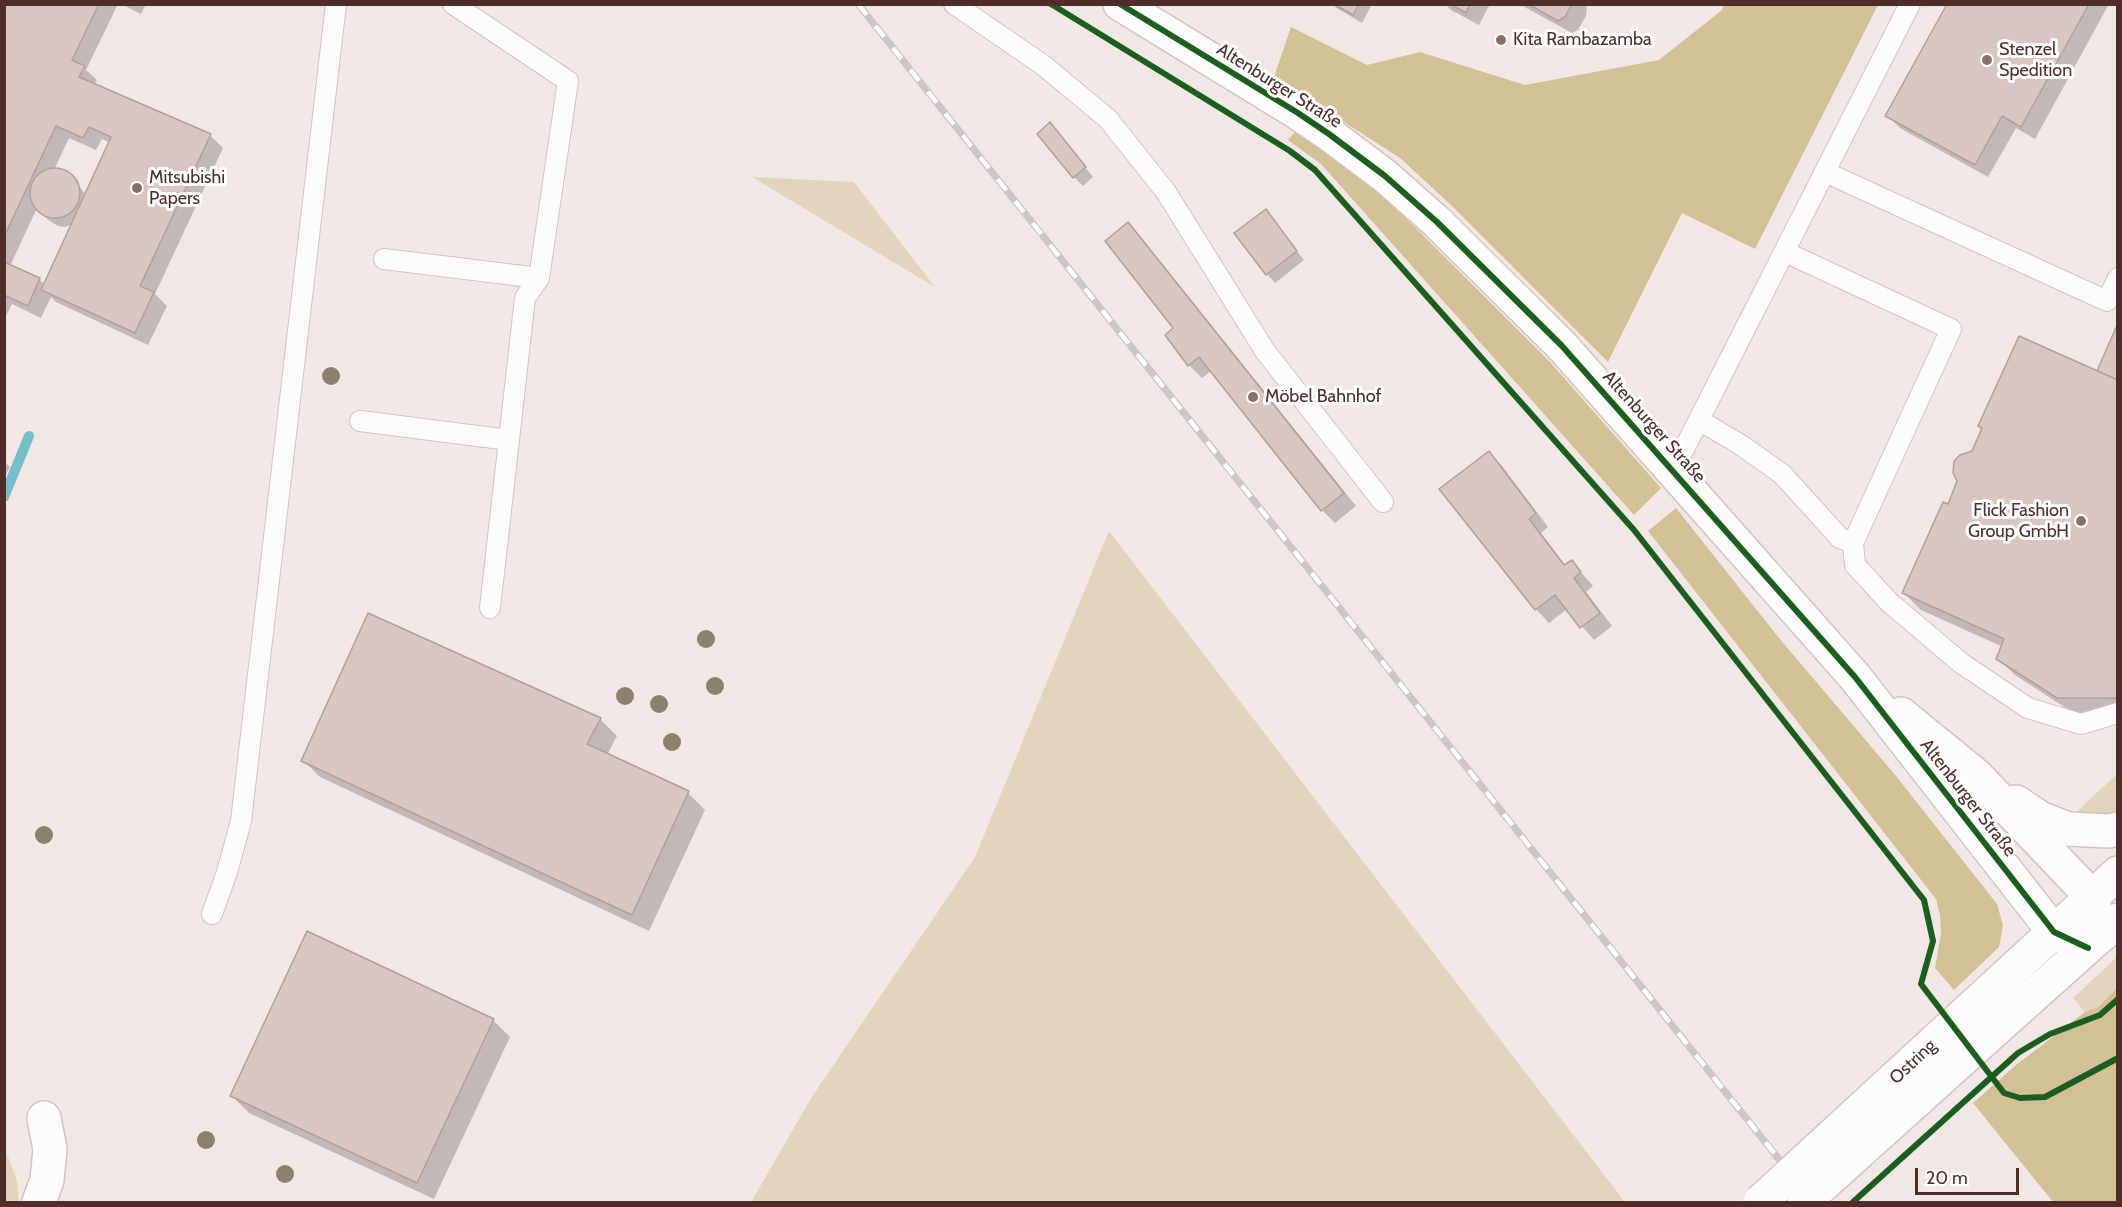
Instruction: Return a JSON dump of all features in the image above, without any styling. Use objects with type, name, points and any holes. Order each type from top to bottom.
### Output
[{"type":"street","name":"Altenburger Straße","points":[[1120,4],[1298,113],[1385,176],[1437,222],[1562,346],[1855,677],[2054,932],[2103,934],[2091,896],[1977,776],[1855,677]]},
{"type":"street","points":[[1977,776],[2040,818],[2068,829],[2109,831],[2118,829]]},
{"type":"street","name":"Ostring","points":[[1760,1203],[2118,873]]},
{"type":"street","name":"Ostring","points":[[1804,1203],[2103,934]]},
{"type":"street","points":[[39,1203],[46,1180],[50,1149],[44,1118]]},
{"type":"lane","points":[[212,914],[227,872],[241,821],[336,4]]},
{"type":"lane","points":[[453,4],[568,81],[539,278],[525,298],[490,608]]},
{"type":"lane","points":[[954,4],[1043,65],[1108,118],[1166,192],[1265,351],[1383,502]]},
{"type":"lane","points":[[1667,464],[1683,451],[1910,4]]},
{"type":"lane","points":[[1825,172],[2107,301],[2118,278]]},
{"type":"lane","points":[[1785,252],[1951,330],[1853,543],[1855,565],[1889,602],[1962,663],[2028,708],[2081,724],[2118,713]]},
{"type":"lane","points":[[384,259],[539,278]]},
{"type":"lane","points":[[1699,420],[1741,445],[1782,474],[1840,538],[1853,543]]},
{"type":"lane","points":[[360,421],[509,440]]},
{"type":"shaded area","points":[[1724,5],[1878,5],[1755,249],[1682,213],[1608,362],[1451,205],[1400,158],[1274,77],[1291,27],[1367,65],[1420,52],[1525,85],[1659,60],[1722,10]]},
{"type":"shaded area","points":[[1296,131],[1385,197],[1550,362],[1661,488],[1634,515],[1321,164],[1288,140]]},
{"type":"shaded area","points":[[752,177],[854,182],[935,287]]},
{"type":"shaded area","points":[[1676,508],[1779,638],[1896,776],[1997,904],[2003,925],[1999,947],[1954,990],[1935,968],[1941,933],[1936,899],[1648,531]]},
{"type":"shaded area","points":[[1109,531],[1625,1202],[751,1202],[813,1095],[975,857]]},
{"type":"shaded area","points":[[2117,774],[2117,814],[2111,816],[2075,813]]},
{"type":"shaded area","points":[[2117,957],[2117,988],[2098,1007],[2085,1012],[2073,998]]},
{"type":"shaded area","points":[[2117,988],[2117,1202],[2053,1202],[1973,1103],[2016,1065],[2085,1012],[2098,1007]]},
{"type":"shaded area","points":[[4,1146],[17,1181],[19,1202],[5,1202]]},
{"type":"building","name":"Mitsubishi Papers","points":[[4,4],[99,4],[72,60],[85,66],[79,77],[211,134],[140,286],[154,292],[135,333],[41,290],[111,137],[89,127],[83,138],[56,126],[4,237]]},
{"type":"building","points":[[1334,4],[1359,4],[1353,15]]},
{"type":"building","points":[[1450,4],[1470,4],[1466,13]]},
{"type":"building","points":[[1528,4],[1572,4],[1565,17],[1558,21]]},
{"type":"building","name":"Stenzel Spedition","points":[[1947,4],[2089,4],[2021,127],[2002,116],[1975,165],[1885,116]]},
{"type":"building","points":[[1050,122],[1086,167],[1073,178],[1037,134]]},
{"type":"building","points":[[55,168],[73,175],[80,193],[73,211],[55,218],[37,211],[30,193],[37,175]]},
{"type":"building","points":[[1266,209],[1297,251],[1266,275],[1234,233]]},
{"type":"building","points":[[1128,222],[1344,493],[1321,511],[1199,357],[1188,366],[1165,335],[1173,328],[1105,241]]},
{"type":"building","points":[[4,262],[40,278],[28,306],[4,295]]},
{"type":"building","points":[[2118,323],[2118,380],[2097,371]]},
{"type":"building","points":[[2019,336],[2118,380],[2118,697],[2116,698],[2057,698],[1996,659],[2004,639],[1902,593],[1943,502],[1948,504],[1957,481],[1953,473],[1954,461],[1960,455],[1972,451],[1982,428],[1978,426]]},
{"type":"building","points":[[1489,451],[1536,513],[1529,519],[1564,565],[1572,560],[1581,572],[1574,578],[1600,613],[1580,628],[1555,595],[1535,610],[1439,489]]},
{"type":"building","points":[[368,613],[601,718],[587,744],[689,791],[632,915],[301,761]]},
{"type":"building","points":[[307,931],[494,1019],[417,1183],[230,1096]]},
{"type":"waterway","points":[[4,497],[29,436]]},
{"type":"railway","points":[[858,4],[1813,1202]]},
{"type":"cycle path","points":[[1051,4],[1290,151],[1315,170],[1634,530],[1924,900],[1933,941],[1921,984],[2004,1093],[2020,1098],[2045,1097],[2118,1058]]},
{"type":"cycle path","points":[[1120,4],[1329,134],[1385,176],[1437,222],[1562,346],[1855,677],[2054,932],[2088,948]]},
{"type":"cycle path","points":[[1853,1202],[2018,1053],[2050,1034],[2100,1015],[2118,999]]},
{"type":"place","name":"Kita Rambazamba","points":[[1501,40]]},
{"type":"place","name":"Stenzel Spedition","points":[[1987,60]]},
{"type":"place","name":"Mitsubishi Papers","points":[[137,188]]},
{"type":"place","name":"Möbel Bahnhof","points":[[1253,397]]},
{"type":"place","name":"Flick Fashion Group GmbH","points":[[2081,521]]}]
